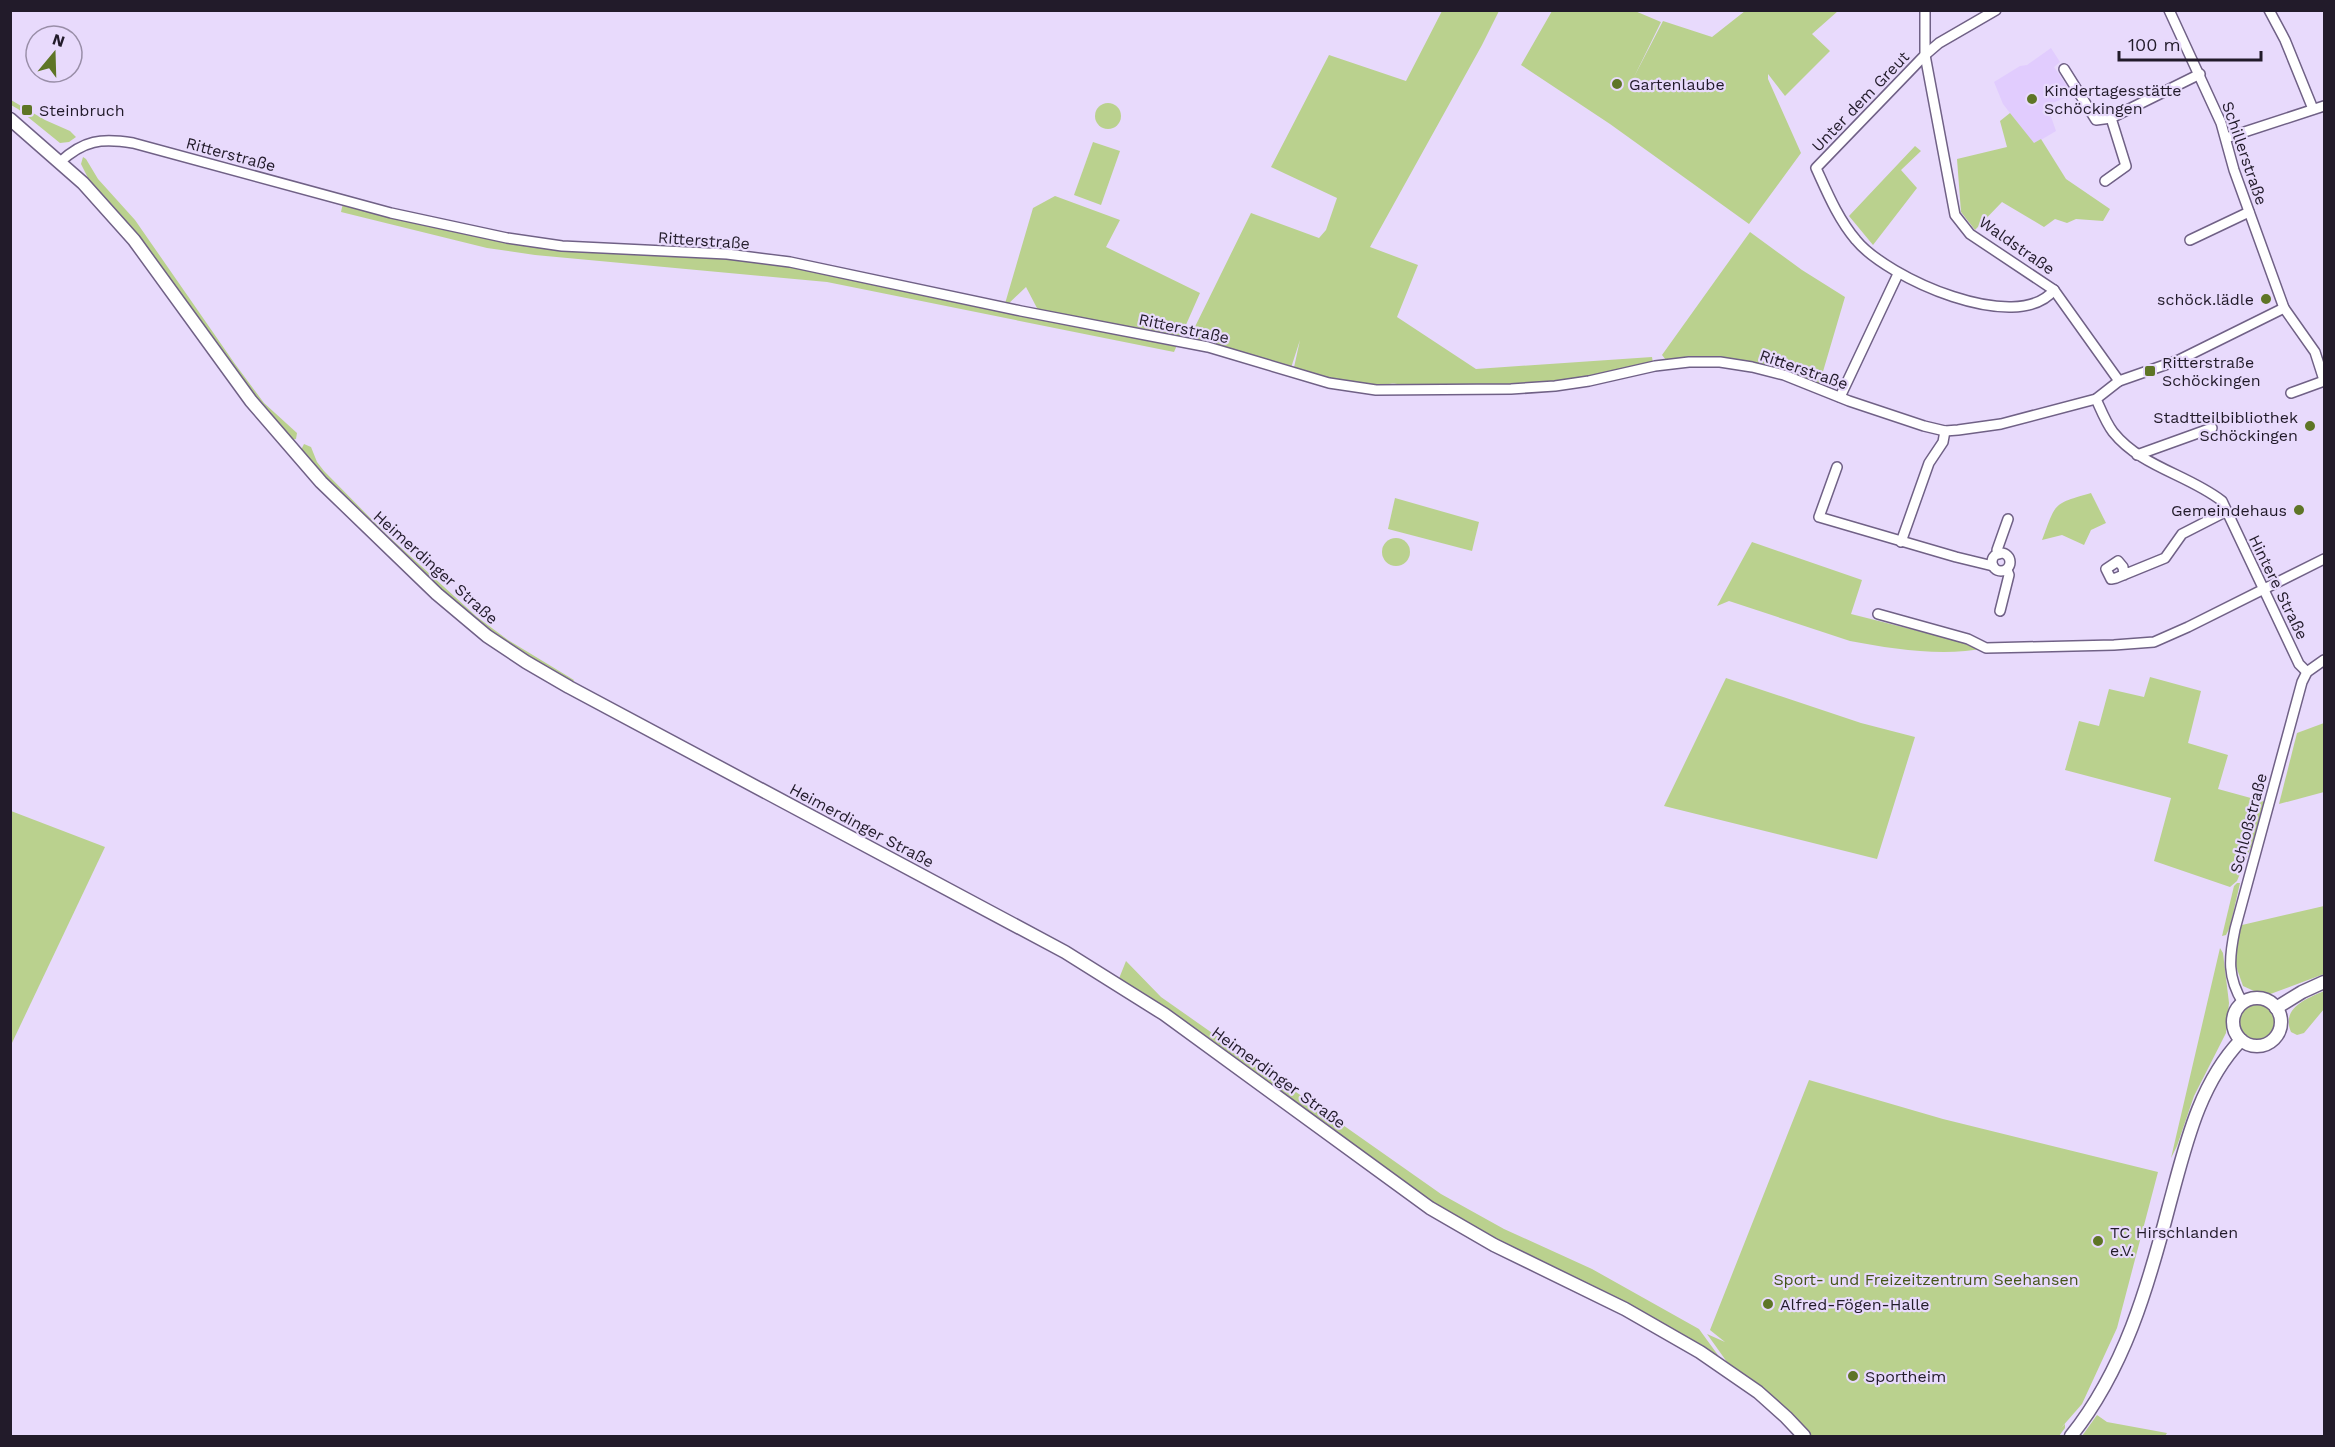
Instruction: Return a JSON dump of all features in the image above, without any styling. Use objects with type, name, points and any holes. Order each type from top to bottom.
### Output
[{"type":"main road","name":"Heimerdinger Straße","points":[[10,119],[60,162],[104,205],[136,242],[219,360],[294,453],[402,561],[487,636],[569,687],[1058,947],[1164,1014],[1430,1208],[1494,1245],[1634,1314],[1700,1352],[1758,1392],[1804,1437]]},
{"type":"main road","points":[[2276,1008],[2302,992],[2325,982]]},
{"type":"main road","points":[[2260,999],[2276,1008],[2281,1024],[2273,1040],[2260,1046],[2246,1044],[2236,1034],[2233,1021],[2243,1003],[2260,999]]},
{"type":"main road","points":[[2071,1437],[2103,1392],[2123,1352],[2157,1249],[2196,1117],[2214,1076],[2241,1040]]},
{"type":"street","name":"Waldstraße","points":[[1925,10],[1925,55],[1955,215],[1970,234],[2055,290],[2119,381]]},
{"type":"street","name":"Unter dem Greut","points":[[1898,274],[1856,241],[1842,220],[1816,168],[1925,55],[1939,43],[1996,10]]},
{"type":"street","name":"Schillerstraße","points":[[2169,10],[2200,74],[2226,138],[2228,153],[2284,308]]},
{"type":"street","points":[[2269,10],[2285,40],[2313,109]]},
{"type":"street","points":[[2064,69],[2096,120],[2111,118],[2200,74]]},
{"type":"street","points":[[2226,138],[2325,106]]},
{"type":"street","points":[[2105,181],[2126,166],[2111,118]]},
{"type":"street","name":"Ritterstraße","points":[[60,162],[80,146],[92,141],[133,142],[381,211],[507,238],[562,246],[727,254],[790,262],[1012,309],[1208,347],[1329,383],[1356,388],[1385,390],[1511,389],[1589,381],[1655,366],[1689,362],[1720,362],[1784,375],[1924,426],[1945,430],[2001,424],[2096,399],[2119,381],[2179,360],[2284,308]]},
{"type":"street","points":[[2190,240],[2249,212]]},
{"type":"street","points":[[1840,397],[1898,274],[1924,287],[2005,307],[2048,298],[2055,290]]},
{"type":"street","points":[[2284,308],[2315,352],[2325,380],[2291,393]]},
{"type":"street","name":"Hintere Straße","points":[[2096,399],[2113,431],[2137,455],[2205,488],[2222,501],[2300,664],[2307,672]]},
{"type":"street","points":[[2137,455],[2212,428]]},
{"type":"street","points":[[1901,542],[1929,463],[1943,442],[1945,430]]},
{"type":"street","points":[[1837,467],[1819,517],[1901,542],[1993,566],[1999,571],[2007,570]]},
{"type":"street","points":[[2124,575],[2165,558],[2182,534],[2228,511]]},
{"type":"street","points":[[1999,554],[1997,550],[2007,519]]},
{"type":"street","points":[[1993,566],[1994,557],[1999,554],[2004,554],[2010,560],[2007,570],[2009,575],[2000,611]]},
{"type":"street","points":[[1878,614],[1968,639],[1986,648],[2154,642],[2325,559]]},
{"type":"street","points":[[2307,672],[2325,660]]},
{"type":"street","name":"Schloßstraße","points":[[2243,1003],[2231,977],[2232,944],[2302,682],[2307,672]]},
{"type":"shaded area","name":"Kindertagesstätte Schöckingen","points":[[2051,48],[2060,62],[2054,67],[2073,95],[2047,105],[2056,131],[2034,144],[2003,104],[1994,82],[2020,66],[2027,65]]},
{"type":"green space","points":[[1442,11],[1499,11],[1370,247],[1418,265],[1397,317],[1476,369],[1652,357],[1654,370],[1582,380],[1511,386],[1367,389],[1397,383],[1356,388],[1293,372],[1300,340],[1290,371],[1187,343],[1251,213],[1319,238],[1326,230],[1337,198],[1271,167],[1329,55],[1406,81]]},
{"type":"green space","points":[[1552,11],[1635,11],[1661,22],[1634,77],[1663,21],[1712,37],[1745,11],[1838,11],[1812,34],[1830,51],[1785,96],[1768,74],[1768,79],[1801,153],[1749,224],[1610,124],[1521,65]]},
{"type":"green space","points":[[11,100],[45,120],[70,131],[76,137],[69,142],[60,143],[11,105]]},
{"type":"green space","points":[[1108,103],[1117,107],[1121,116],[1117,125],[1108,129],[1099,125],[1095,116],[1099,107]]},
{"type":"green space","points":[[2010,113],[2034,143],[2041,139],[2066,179],[2110,209],[2103,221],[2076,219],[2067,223],[2055,219],[2044,227],[2002,202],[1975,230],[1961,212],[1957,159],[2007,147],[2000,121]]},
{"type":"green space","points":[[1093,142],[1120,151],[1101,205],[1074,195]]},
{"type":"green space","points":[[1915,146],[1921,151],[1901,170],[1917,188],[1873,245],[1849,216]]},
{"type":"green space","points":[[83,157],[98,179],[135,220],[264,403],[297,433],[296,439],[290,440],[283,434],[114,207],[89,180],[81,164]]},
{"type":"green space","points":[[1055,196],[1120,220],[1106,247],[1200,293],[1174,352],[827,282],[535,255],[487,248],[341,212],[343,203],[524,244],[748,261],[832,273],[1004,307],[1033,208]],"holes":[[[1026,287],[1038,310],[1005,307]]]},
{"type":"green space","points":[[1750,232],[1802,270],[1845,297],[1819,385],[1689,358],[1666,360],[1662,355]]},
{"type":"green space","points":[[304,444],[311,447],[317,462],[324,471],[387,535],[477,617],[508,640],[574,680],[571,685],[480,626],[398,554],[300,452]]},
{"type":"green space","points":[[2091,493],[2106,523],[2091,530],[2084,545],[2062,535],[2042,540],[2057,507],[2069,500]]},
{"type":"green space","points":[[1395,498],[1479,522],[1472,551],[1388,529]]},
{"type":"green space","points":[[1396,538],[1406,542],[1410,552],[1406,562],[1396,566],[1386,562],[1382,552],[1386,542]]},
{"type":"green space","points":[[1752,542],[1862,580],[1851,614],[1986,648],[1935,652],[1883,647],[1850,641],[1729,601],[1717,606]]},
{"type":"green space","points":[[2150,677],[2201,691],[2188,743],[2228,755],[2218,789],[2269,803],[2237,881],[2230,887],[2154,861],[2171,798],[2065,770],[2079,721],[2099,726],[2109,689],[2144,697]]},
{"type":"green space","points":[[1726,678],[1861,723],[1915,737],[1877,859],[1664,806]]},
{"type":"green space","points":[[2324,723],[2324,792],[2279,804],[2297,733]]},
{"type":"green space","points":[[11,811],[105,847],[11,1045]]},
{"type":"green space","points":[[2240,883],[2230,927],[2226,935],[2222,936],[2234,886]]},
{"type":"green space","points":[[2324,906],[2324,974],[2265,996],[2243,986],[2231,952],[2242,925]]},
{"type":"green space","points":[[2220,948],[2223,953],[2229,1003],[2226,1033],[2194,1096],[2171,1158]]},
{"type":"green space","points":[[1126,961],[1161,997],[1441,1194],[1504,1229],[1592,1269],[1699,1329],[1723,1362],[1627,1304],[1585,1282],[1547,1268],[1454,1220],[1118,981]]},
{"type":"green space","points":[[2324,991],[2324,1009],[2304,1033],[2297,1035],[2291,1032],[2289,1017],[2292,1011],[2303,1001]]},
{"type":"green space","points":[[2257,1004],[2269,1010],[2275,1022],[2269,1034],[2257,1040],[2245,1034],[2239,1022],[2245,1010]]},
{"type":"green space","name":"Sport- und Freizeitzentrum Seehansen","points":[[1809,1080],[1943,1119],[2158,1172],[2117,1328],[2082,1404],[2061,1428],[2065,1424],[2059,1436],[1811,1436],[1790,1414],[1727,1362],[1707,1334],[1725,1342],[1710,1330]]},
{"type":"green space","points":[[2097,1415],[2107,1422],[2167,1433],[2165,1436],[2082,1436]]},
{"type":"place","name":"Gartenlaube","points":[[1617,84]]},
{"type":"place","name":"Kindertagesstätte Schöckingen","points":[[2032,99]]},
{"type":"place","name":"Steinbruch","points":[[27,110]]},
{"type":"place","name":"schöck.lädle","points":[[2266,299]]},
{"type":"place","name":"Ritterstraße Schöckingen","points":[[2150,371]]},
{"type":"place","name":"Stadtteilbibliothek Schöckingen","points":[[2310,426]]},
{"type":"place","name":"Gemeindehaus","points":[[2299,510]]},
{"type":"place","name":"TC Hirschlanden e.V.","points":[[2098,1241]]},
{"type":"place","name":"Alfred-Fögen-Halle","points":[[1768,1304]]},
{"type":"place","name":"Sportheim","points":[[1853,1376]]}]
